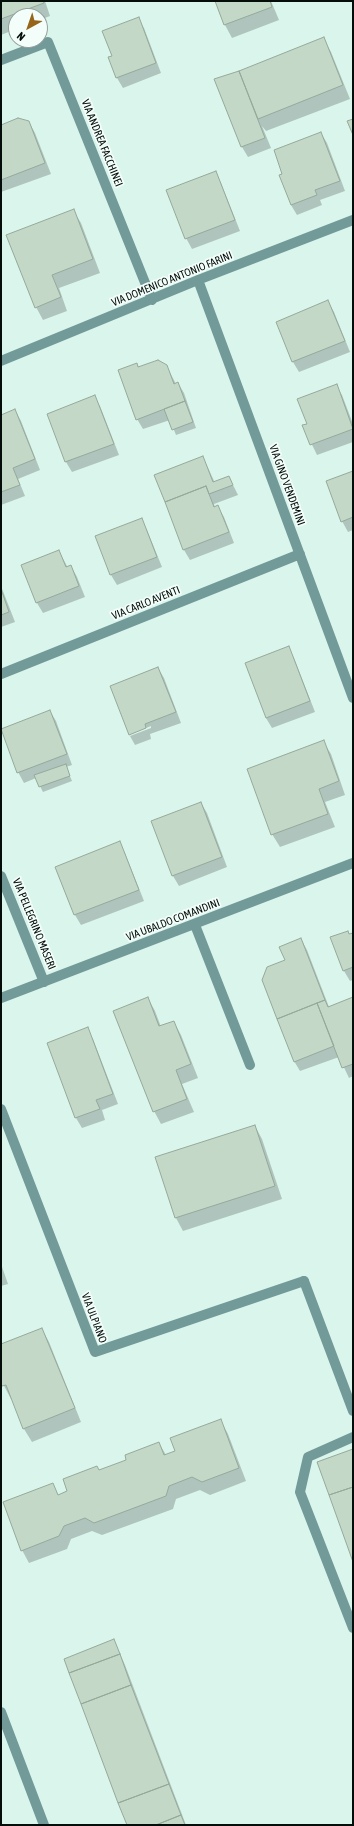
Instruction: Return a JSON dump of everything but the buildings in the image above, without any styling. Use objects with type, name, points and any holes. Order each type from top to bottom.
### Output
[{"type":"street","name":"VIA ANDREA FACCHINEI","points":[[1,60],[48,42],[152,300]]},
{"type":"street","name":"VIA DOMENICO ANTONIO FARINI","points":[[1,361],[198,280],[353,220]]},
{"type":"street","name":"VIA GINO VENDEMINI","points":[[198,280],[353,698]]},
{"type":"street","name":"VIA CARLO AVENTI","points":[[1,674],[300,554]]},
{"type":"street","name":"VIA UBALDO COMANDINI","points":[[1,998],[353,863]]},
{"type":"street","name":"VIA PELLEGRINO MASERI","points":[[1,876],[44,982]]},
{"type":"street","points":[[195,924],[250,1065]]},
{"type":"street","name":"VIA ULPIANO","points":[[1,1109],[95,1352],[304,1281],[353,1411]]},
{"type":"street","points":[[353,1437],[308,1457],[300,1492],[353,1628]]},
{"type":"street","points":[[1,1712],[44,1825]]}]
